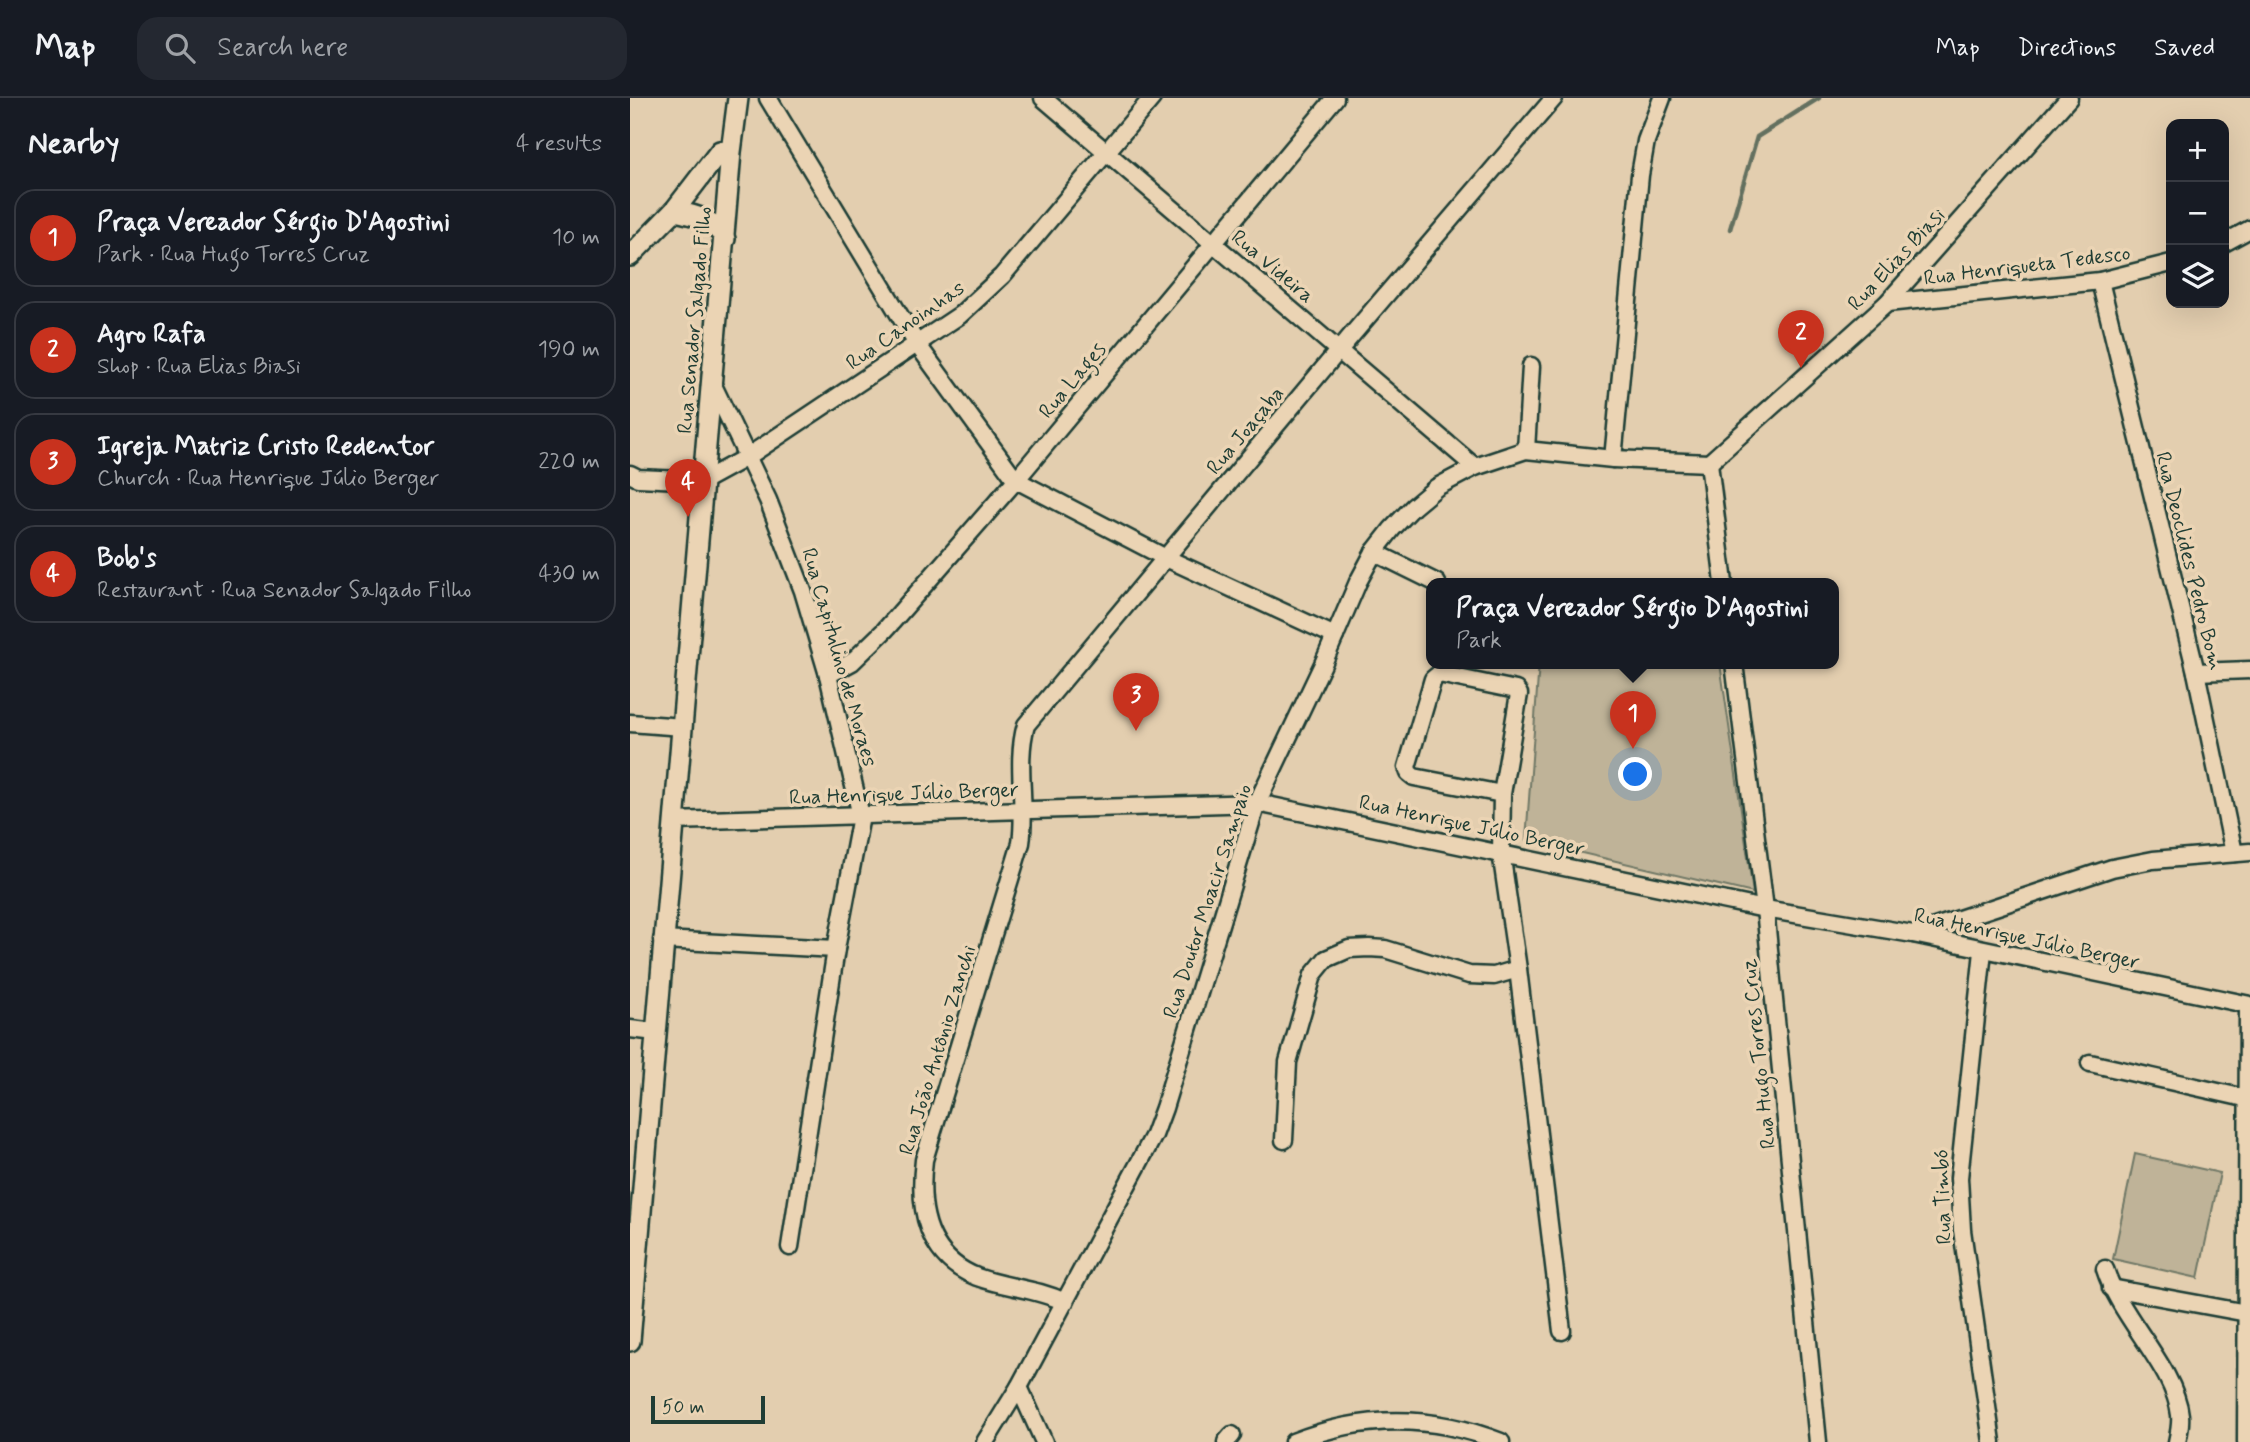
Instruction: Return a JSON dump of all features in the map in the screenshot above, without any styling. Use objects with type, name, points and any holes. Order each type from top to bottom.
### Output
[{"type":"main road","name":"Rua Senador Salgado Filho","points":[[630,1341],[632,1286],[725,239],[726,98]]},
{"type":"main road","name":"Rua Senador Salgado Filho","points":[[726,151],[738,98]]},
{"type":"main road","points":[[630,256],[674,211],[726,151]]},
{"type":"main road","points":[[674,211],[714,224],[725,239]]},
{"type":"street","points":[[768,98],[917,344],[1016,480],[1166,558],[1335,636]]},
{"type":"street","name":"Rua Videira","points":[[1043,98],[1475,467]]},
{"type":"street","name":"Rua Canoinhas","points":[[702,481],[747,457],[960,315],[988,291],[1152,98]]},
{"type":"street","name":"Rua Lages","points":[[828,676],[868,649],[1016,480],[1335,98]]},
{"type":"street","name":"Rua Joaçaba","points":[[1024,810],[1021,742],[1026,725],[1339,349],[1554,98]]},
{"type":"street","points":[[1613,459],[1643,156],[1662,98]]},
{"type":"street","name":"Rua Elias Biasi","points":[[1709,463],[1887,303],[2069,98]]},
{"type":"street","points":[[2229,240],[2250,229]]},
{"type":"street","name":"Rua Henriqueta Tedesco","points":[[1887,303],[2100,281],[2166,264]]},
{"type":"street","name":"Rua Deoclides Pedro Bom","points":[[2100,281],[2242,853]]},
{"type":"street","points":[[1526,450],[1531,366]]},
{"type":"street","name":"Rua Capitulino de Moraes","points":[[711,381],[784,538],[803,591],[828,676],[861,816],[836,949],[790,1247]]},
{"type":"street","name":"Rua Doutor Moacir Sampaio","points":[[985,1442],[1020,1387],[1143,1156],[1164,1108],[1257,803],[1374,552],[1413,507],[1437,488],[1475,467],[1526,450],[1613,459],[1709,463]]},
{"type":"street","points":[[1709,463],[1723,578]]},
{"type":"street","points":[[630,474],[638,478],[702,481]]},
{"type":"street","points":[[1374,552],[1427,578]]},
{"type":"street","name":"Rua Hugo Torres Cruz","points":[[1735,669],[1765,909],[1818,1442]]},
{"type":"street","points":[[2196,672],[2250,670]]},
{"type":"street","points":[[1502,794],[1409,774],[1407,767],[1433,679],[1439,674],[1497,684],[1516,690],[1519,694],[1502,794],[1501,852],[1562,1331]]},
{"type":"street","points":[[630,723],[683,727]]},
{"type":"street","name":"Rua Henrique Júlio Berger","points":[[673,821],[1257,803],[1765,909],[1913,934],[1983,951],[2249,1005]]},
{"type":"street","name":"Rua João Antônio Zanchi","points":[[1024,810],[1019,854],[925,1160],[922,1199],[930,1235],[952,1261],[978,1277],[1044,1292],[1065,1302]]},
{"type":"street","points":[[1913,934],[2112,868],[2153,860],[2242,853]]},
{"type":"street","points":[[662,940],[836,949]]},
{"type":"street","points":[[1284,1140],[1292,1049],[1313,975],[1326,959],[1349,949],[1369,948],[1385,949],[1469,975],[1494,976],[1518,969]]},
{"type":"street","name":"Rua Timbó","points":[[1983,951],[1959,1178],[1962,1230],[1992,1442]]},
{"type":"street","points":[[2246,1442],[2249,1005]]},
{"type":"street","points":[[630,1029],[656,1032]]},
{"type":"street","points":[[2090,1063],[2249,1099]]},
{"type":"street","points":[[2105,1269],[2110,1288],[2170,1383],[2180,1413],[2181,1426],[2177,1442]]},
{"type":"street","points":[[2110,1288],[2247,1313]]},
{"type":"street","points":[[1020,1387],[1044,1442]]},
{"type":"street","points":[[1293,1442],[1346,1425],[1380,1420],[1413,1421],[1478,1433],[1501,1442]]},
{"type":"shaded area","points":[[1539,669],[1721,669],[1753,893],[1526,840]]},
{"type":"shaded area","points":[[2135,1154],[2220,1173],[2198,1278],[2113,1259]]},
{"type":"waterway","points":[[1730,229],[1757,137],[1819,98]]},
{"type":"place","name":"Agro Rafa","points":[[1801,368]]},
{"type":"place","name":"Bob's","points":[[688,517]]},
{"type":"place","name":"Igreja Matriz Cristo Redentor","points":[[1136,731]]},
{"type":"place","name":"Praça Vereador Sérgio D'Agostini","points":[[1633,749]]}]
